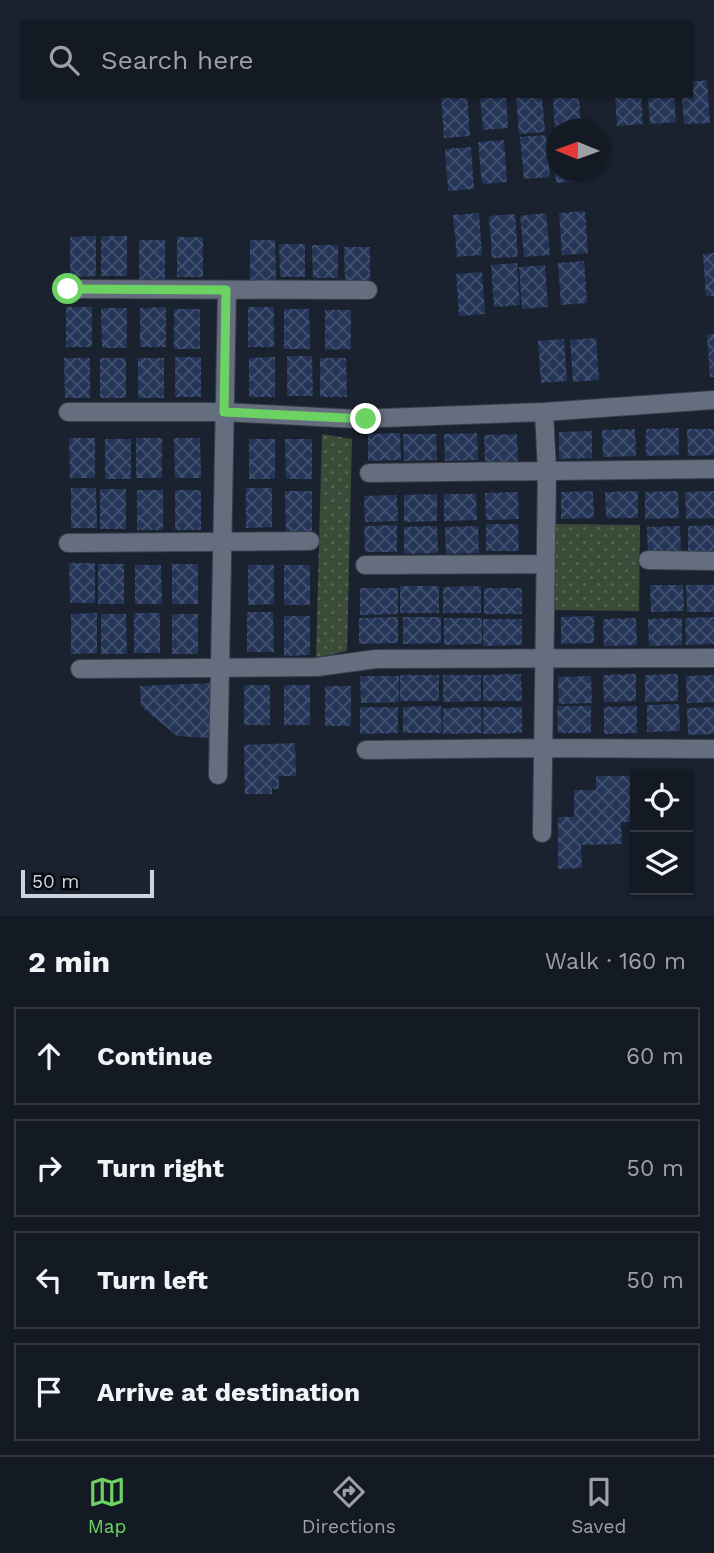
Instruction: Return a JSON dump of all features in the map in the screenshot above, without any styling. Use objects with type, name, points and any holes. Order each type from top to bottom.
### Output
[{"type":"street","points":[[68,289],[368,290]]},
{"type":"street","points":[[218,775],[226,290]]},
{"type":"street","points":[[68,412],[224,412],[356,419],[544,412],[714,400]]},
{"type":"street","points":[[542,833],[547,471],[544,412]]},
{"type":"street","points":[[369,473],[714,469]]},
{"type":"street","points":[[68,543],[310,541]]},
{"type":"street","points":[[648,560],[714,561]]},
{"type":"street","points":[[365,565],[545,564]]},
{"type":"street","points":[[80,669],[317,667],[376,659],[714,658]]},
{"type":"street","points":[[366,750],[714,748]]},
{"type":"green space","points":[[322,434],[352,439],[347,651],[316,658]]},
{"type":"green space","points":[[552,524],[640,525],[639,611],[551,610]]},
{"type":"building","points":[[707,80],[710,123],[684,124],[682,98],[693,98],[693,82]]},
{"type":"building","points":[[441,98],[467,98],[470,136],[444,138]]},
{"type":"building","points":[[480,98],[506,98],[508,128],[483,130]]},
{"type":"building","points":[[516,98],[542,98],[545,132],[519,134]]},
{"type":"building","points":[[553,98],[579,98],[580,119],[554,119]]},
{"type":"building","points":[[615,98],[641,98],[643,124],[617,126]]},
{"type":"building","points":[[648,98],[674,98],[676,122],[650,124]]},
{"type":"building","points":[[546,135],[546,177],[524,179],[520,137]]},
{"type":"building","points":[[504,140],[507,182],[482,184],[478,142]]},
{"type":"building","points":[[471,147],[474,189],[448,191],[445,149]]},
{"type":"building","points":[[585,211],[588,253],[562,255],[559,213]]},
{"type":"building","points":[[479,213],[482,255],[457,257],[453,215]]},
{"type":"building","points":[[546,213],[550,255],[524,257],[520,216]]},
{"type":"building","points":[[515,214],[518,257],[492,258],[489,216]]},
{"type":"building","points":[[96,236],[96,276],[70,277],[70,237]]},
{"type":"building","points":[[101,236],[127,236],[127,276],[101,276]]},
{"type":"building","points":[[177,237],[203,237],[203,277],[177,277]]},
{"type":"building","points":[[139,240],[165,240],[165,280],[139,280]]},
{"type":"building","points":[[250,240],[275,240],[276,280],[250,280]]},
{"type":"building","points":[[279,244],[305,244],[305,277],[280,277]]},
{"type":"building","points":[[312,245],[338,245],[338,278],[313,278]]},
{"type":"building","points":[[344,247],[370,247],[370,280],[345,280]]},
{"type":"building","points":[[714,253],[714,296],[706,296],[703,254]]},
{"type":"building","points":[[584,261],[587,303],[561,305],[558,263]]},
{"type":"building","points":[[517,263],[520,305],[494,307],[491,265]]},
{"type":"building","points":[[545,265],[548,307],[522,309],[519,267]]},
{"type":"building","points":[[482,272],[485,314],[459,316],[456,274]]},
{"type":"building","points":[[66,307],[92,307],[92,347],[66,347]]},
{"type":"building","points":[[166,307],[166,347],[140,347],[140,308]]},
{"type":"building","points":[[248,307],[274,307],[274,347],[248,347]]},
{"type":"building","points":[[101,308],[127,308],[127,348],[102,348]]},
{"type":"building","points":[[174,309],[200,309],[200,349],[174,349]]},
{"type":"building","points":[[284,309],[309,309],[310,349],[284,349]]},
{"type":"building","points":[[325,310],[351,310],[351,349],[325,350]]},
{"type":"building","points":[[714,334],[714,377],[710,377],[707,335]]},
{"type":"building","points":[[596,338],[599,380],[573,382],[570,340]]},
{"type":"building","points":[[564,339],[567,381],[541,383],[538,341]]},
{"type":"building","points":[[287,356],[312,356],[313,396],[287,396]]},
{"type":"building","points":[[175,357],[201,357],[201,397],[175,397]]},
{"type":"building","points":[[275,357],[275,397],[249,397],[249,358]]},
{"type":"building","points":[[64,358],[90,358],[90,398],[65,398]]},
{"type":"building","points":[[100,358],[126,358],[126,398],[100,398]]},
{"type":"building","points":[[138,358],[164,358],[164,398],[138,398]]},
{"type":"building","points":[[320,358],[346,358],[347,397],[320,397]]},
{"type":"building","points":[[679,428],[679,455],[646,456],[646,429]]},
{"type":"building","points":[[635,429],[636,456],[603,457],[602,430]]},
{"type":"building","points":[[687,429],[714,429],[714,455],[688,456]]},
{"type":"building","points":[[592,431],[592,458],[559,459],[559,432]]},
{"type":"building","points":[[400,433],[401,460],[368,461],[368,434]]},
{"type":"building","points":[[477,433],[478,460],[445,461],[444,434]]},
{"type":"building","points":[[403,434],[436,434],[437,460],[404,461]]},
{"type":"building","points":[[517,434],[518,461],[485,462],[484,435]]},
{"type":"building","points":[[69,438],[95,438],[95,478],[70,478]]},
{"type":"building","points":[[136,438],[162,438],[162,478],[136,478]]},
{"type":"building","points":[[174,438],[200,438],[201,478],[175,478]]},
{"type":"building","points":[[105,439],[131,439],[131,479],[105,479]]},
{"type":"building","points":[[249,439],[275,439],[275,479],[249,479]]},
{"type":"building","points":[[285,439],[312,439],[312,479],[286,479]]},
{"type":"building","points":[[71,488],[96,488],[97,528],[71,528]]},
{"type":"building","points":[[246,488],[272,488],[272,527],[246,528]]},
{"type":"building","points":[[100,489],[126,489],[126,529],[100,529]]},
{"type":"building","points":[[137,490],[163,490],[163,530],[137,530]]},
{"type":"building","points":[[175,490],[201,490],[201,530],[175,530]]},
{"type":"building","points":[[285,491],[312,491],[312,531],[286,531]]},
{"type":"building","points":[[593,491],[594,518],[561,519],[561,492]]},
{"type":"building","points":[[638,491],[638,518],[606,518],[605,492]]},
{"type":"building","points":[[678,491],[679,518],[645,519],[645,492]]},
{"type":"building","points":[[714,491],[714,518],[686,519],[685,492]]},
{"type":"building","points":[[518,492],[519,519],[486,520],[485,493]]},
{"type":"building","points":[[437,494],[437,521],[404,522],[404,495]]},
{"type":"building","points":[[444,494],[476,494],[477,520],[444,521]]},
{"type":"building","points":[[397,495],[398,521],[365,522],[364,496]]},
{"type":"building","points":[[486,524],[518,524],[519,551],[486,551]]},
{"type":"building","points":[[397,525],[397,552],[365,552],[364,526]]},
{"type":"building","points":[[714,525],[714,552],[688,553],[688,526]]},
{"type":"building","points":[[437,526],[438,553],[404,554],[404,527]]},
{"type":"building","points":[[478,526],[479,553],[446,554],[445,527]]},
{"type":"building","points":[[680,526],[681,553],[648,554],[647,527]]},
{"type":"building","points":[[69,563],[95,563],[95,603],[70,603]]},
{"type":"building","points":[[98,564],[124,564],[124,604],[98,604]]},
{"type":"building","points":[[172,564],[198,564],[198,604],[172,604]]},
{"type":"building","points":[[135,565],[161,565],[162,604],[135,604]]},
{"type":"building","points":[[248,565],[274,565],[274,604],[248,605]]},
{"type":"building","points":[[284,565],[310,565],[310,605],[284,605]]},
{"type":"building","points":[[650,585],[683,585],[684,611],[651,612]]},
{"type":"building","points":[[686,585],[714,585],[714,612],[687,612]]},
{"type":"building","points":[[400,586],[439,586],[439,613],[400,613]]},
{"type":"building","points":[[481,586],[481,613],[443,613],[443,587]]},
{"type":"building","points":[[360,588],[398,588],[398,614],[360,615]]},
{"type":"building","points":[[484,588],[522,588],[522,614],[484,614]]},
{"type":"building","points":[[247,612],[273,612],[274,652],[247,652]]},
{"type":"building","points":[[97,613],[97,653],[71,654],[71,614]]},
{"type":"building","points":[[134,613],[160,613],[160,653],[134,653]]},
{"type":"building","points":[[101,614],[126,614],[127,654],[101,654]]},
{"type":"building","points":[[172,614],[198,614],[198,654],[172,654]]},
{"type":"building","points":[[284,616],[310,616],[310,655],[284,656]]},
{"type":"building","points":[[594,616],[594,643],[561,644],[561,617]]},
{"type":"building","points":[[398,617],[398,643],[359,644],[359,618]]},
{"type":"building","points":[[403,617],[441,617],[441,643],[403,644]]},
{"type":"building","points":[[714,617],[714,644],[686,645],[685,618]]},
{"type":"building","points":[[444,618],[482,618],[482,644],[444,645]]},
{"type":"building","points":[[636,618],[637,645],[604,646],[603,619]]},
{"type":"building","points":[[682,618],[682,645],[649,646],[648,619]]},
{"type":"building","points":[[483,619],[522,619],[522,645],[483,646]]},
{"type":"building","points":[[521,674],[522,701],[483,701],[483,675]]},
{"type":"building","points":[[636,674],[636,701],[604,702],[603,675]]},
{"type":"building","points":[[678,674],[678,701],[645,702],[645,675]]},
{"type":"building","points":[[400,675],[439,675],[439,701],[400,701]]},
{"type":"building","points":[[443,675],[481,675],[481,701],[443,702]]},
{"type":"building","points":[[714,675],[714,702],[687,703],[686,676]]},
{"type":"building","points":[[360,676],[399,676],[399,702],[361,703]]},
{"type":"building","points":[[591,676],[592,703],[559,704],[558,677]]},
{"type":"building","points":[[212,683],[212,738],[177,736],[141,706],[140,686]]},
{"type":"building","points":[[244,685],[270,685],[270,725],[244,725]]},
{"type":"building","points":[[284,685],[310,685],[310,725],[284,725]]},
{"type":"building","points":[[325,686],[351,686],[351,726],[325,726]]},
{"type":"building","points":[[679,704],[680,731],[647,732],[647,705]]},
{"type":"building","points":[[441,706],[442,733],[403,733],[403,707]]},
{"type":"building","points":[[557,706],[591,706],[591,733],[558,733]]},
{"type":"building","points":[[637,706],[637,733],[604,734],[604,707]]},
{"type":"building","points":[[360,707],[398,707],[398,733],[360,734]]},
{"type":"building","points":[[481,707],[482,733],[443,734],[443,708]]},
{"type":"building","points":[[483,707],[522,707],[522,733],[483,734]]},
{"type":"building","points":[[714,707],[714,734],[688,735],[687,708]]},
{"type":"building","points":[[295,743],[296,776],[279,776],[279,789],[272,789],[272,794],[245,794],[244,745]]},
{"type":"building","points":[[596,776],[630,776],[630,822],[621,822],[622,844],[581,845],[582,868],[558,869],[558,817],[574,817],[574,790],[596,790]]},
{"type":"route","points":[[68,289],[226,290],[224,412],[366,419]]}]
